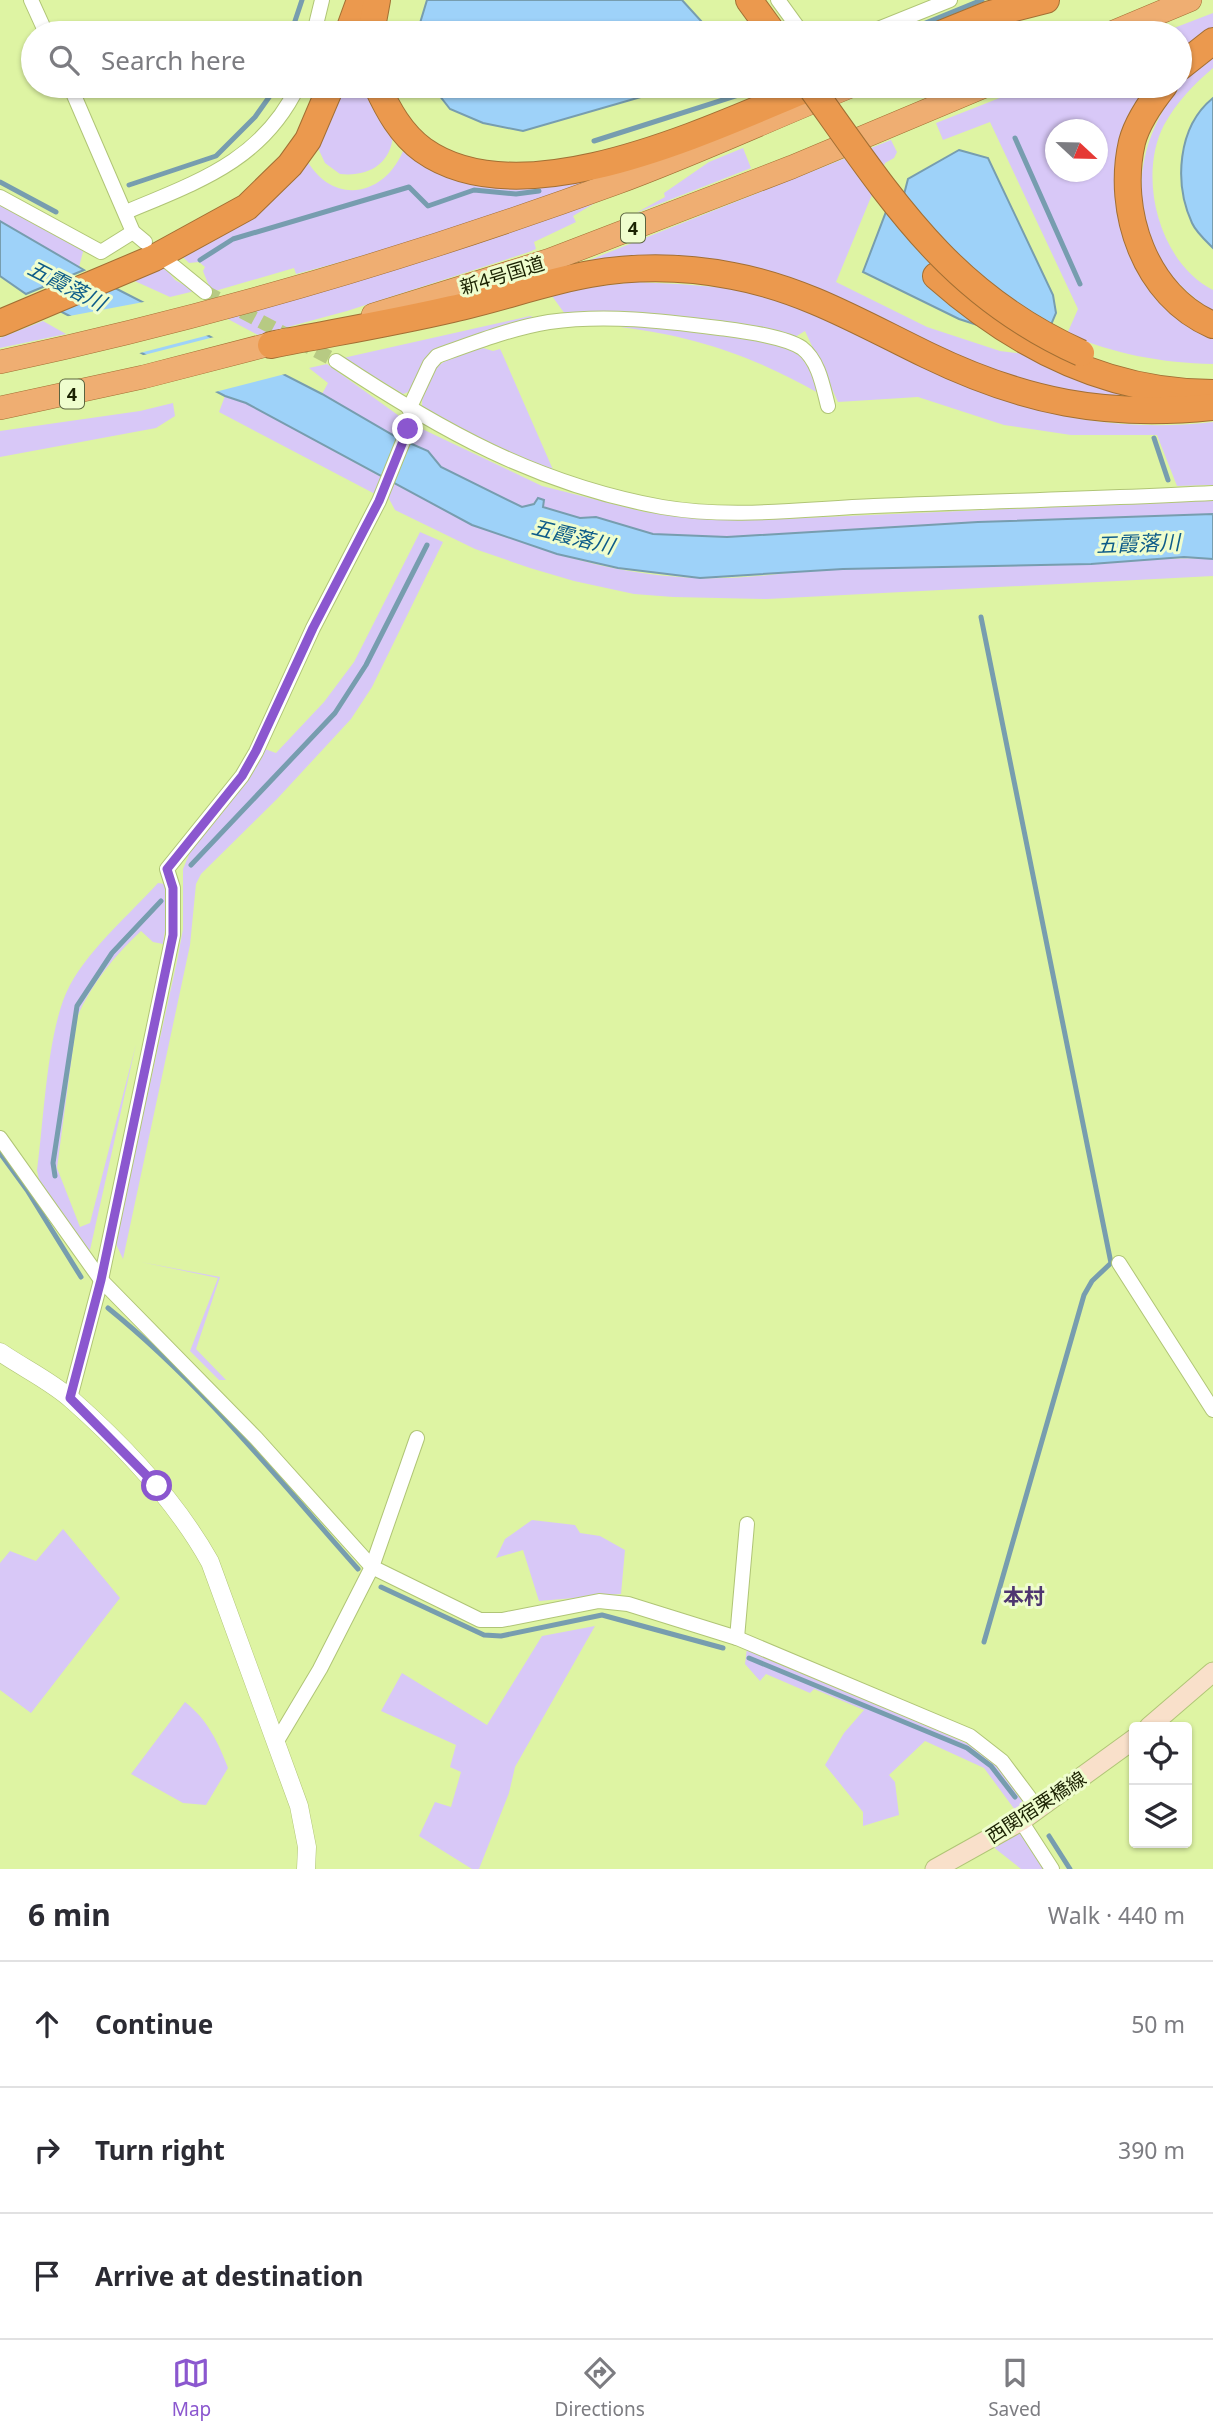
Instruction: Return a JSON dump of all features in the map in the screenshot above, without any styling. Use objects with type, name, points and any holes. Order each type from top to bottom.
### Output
[{"type":"highway","points":[[352,21],[360,0]]},
{"type":"highway","points":[[373,21],[377,0]]},
{"type":"highway","points":[[731,0],[746,21]]},
{"type":"highway","points":[[749,0],[764,21]]},
{"type":"highway","points":[[973,21],[1046,0]]},
{"type":"highway","points":[[1006,21],[1057,0]]},
{"type":"highway","points":[[1140,21],[1190,0]]},
{"type":"highway","points":[[1192,58],[1213,41]]},
{"type":"highway","points":[[1,323],[133,267],[217,226],[271,187],[308,140],[326,98]]},
{"type":"highway","points":[[383,98],[395,120],[422,150],[468,171],[522,177],[603,163],[688,135],[782,98]]},
{"type":"highway","points":[[799,98],[881,215],[936,276],[1001,329],[1157,388],[1213,393]]},
{"type":"highway","points":[[820,98],[894,204],[949,267],[989,301],[1078,360],[1138,372],[1213,379]]},
{"type":"highway","points":[[0,362],[84,344],[208,302],[376,266],[619,182],[822,98]]},
{"type":"highway","name":"新4号国道","points":[[0,408],[143,377],[271,345],[550,260],[792,167],[956,98]]},
{"type":"highway","points":[[1157,98],[1133,140],[1128,172],[1129,203],[1136,236],[1150,269],[1176,301],[1213,325]]},
{"type":"highway","points":[[271,345],[453,309],[591,274],[652,270],[696,271],[732,275],[805,295],[940,361],[1038,399],[1114,411],[1162,412],[1213,407]]},
{"type":"main road","points":[[1155,1722],[1213,1672]]},
{"type":"main road","name":"西関宿栗橋線","points":[[935,1869],[1021,1821],[1129,1743]]},
{"type":"street","points":[[32,0],[41,21]]},
{"type":"street","points":[[317,21],[322,0]]},
{"type":"street","points":[[778,0],[793,21]]},
{"type":"street","points":[[898,21],[950,0]]},
{"type":"street","points":[[75,98],[133,232],[145,242]]},
{"type":"street","points":[[126,212],[204,179],[235,162],[260,140],[283,113],[291,98]]},
{"type":"street","points":[[0,197],[102,252],[133,232]]},
{"type":"street","points":[[167,261],[208,302]]},
{"type":"street","points":[[70,1398],[101,1280],[173,935],[173,888],[167,869],[242,776],[256,751],[313,628],[382,492],[408,429],[430,364],[437,356],[547,323],[585,318],[648,319],[769,336],[802,348],[814,363],[828,406]]},
{"type":"street","points":[[336,360],[412,411],[510,463],[607,495],[664,507],[742,513],[1213,493]]},
{"type":"street","points":[[0,1138],[101,1280],[256,1438],[372,1567],[480,1620],[502,1620],[599,1601],[628,1604],[737,1638],[970,1736],[1002,1761],[1038,1809]]},
{"type":"street","points":[[1119,1262],[1213,1410]]},
{"type":"street","points":[[0,1353],[70,1398],[157,1486],[190,1526],[210,1562],[299,1805],[307,1847],[306,1869]]},
{"type":"street","points":[[277,1741],[320,1669],[372,1567],[417,1438]]},
{"type":"street","points":[[737,1638],[747,1524]]},
{"type":"street","points":[[1021,1821],[1052,1869]]},
{"type":"shaded area","points":[[1213,13],[1213,30],[1192,46],[1192,21]]},
{"type":"shaded area","points":[[1213,53],[1213,68],[1192,88],[1192,73]]},
{"type":"shaded area","points":[[333,98],[373,98],[393,135],[388,154],[383,161],[369,171],[360,173],[340,174],[325,163],[317,146]]},
{"type":"shaded area","points":[[1000,98],[1149,98],[1120,215],[1213,338],[1213,364],[1138,356],[1067,334],[1078,309],[990,122],[943,140],[936,123]]},
{"type":"shaded area","points":[[1172,98],[1183,98],[1164,125],[1156,146],[1153,193],[1158,217],[1179,260],[1194,277],[1213,290],[1213,311],[1180,284],[1157,253],[1144,219],[1141,184],[1147,148],[1162,113]]},
{"type":"shaded area","points":[[891,140],[897,152],[894,158],[885,163],[836,282],[927,327],[1000,351],[1024,354],[1120,394],[1119,400],[1053,389],[976,366],[825,292],[588,268],[587,261]]},
{"type":"shaded area","points":[[405,146],[418,158],[616,171],[377,251],[296,274],[294,268],[215,291],[209,286],[203,271],[205,267],[199,262],[189,263],[180,254],[305,157],[316,173],[329,184],[358,190],[373,185],[386,176],[397,163]]},
{"type":"shaded area","points":[[743,148],[751,168],[636,213],[665,197],[664,193],[709,162]]},
{"type":"shaded area","points":[[0,203],[84,248],[79,267],[0,221]]},
{"type":"shaded area","points":[[595,203],[573,216],[576,222],[534,242],[536,249],[347,311],[258,335],[226,318],[489,240]]},
{"type":"shaded area","points":[[161,263],[175,280],[195,291],[170,297],[128,278]]},
{"type":"shaded area","points":[[636,282],[697,285],[777,299],[813,313],[976,390],[1051,413],[1129,424],[1213,422],[1213,485],[1177,486],[1157,435],[1071,435],[1004,425],[918,397],[838,402],[805,331],[795,337],[681,316],[565,314],[552,296],[590,287]]},
{"type":"shaded area","points":[[530,316],[536,318],[442,347],[411,391],[403,394],[343,358]]},
{"type":"shaded area","points":[[43,321],[66,334],[0,348],[0,338]]},
{"type":"shaded area","points":[[621,324],[715,332],[768,342],[788,349],[803,360],[820,394],[771,369],[724,350],[675,336],[621,327]]},
{"type":"shaded area","points":[[483,348],[493,351],[500,349],[554,472],[505,453],[422,407],[426,381],[439,365],[458,355]]},
{"type":"shaded area","points":[[327,364],[402,418],[398,438],[322,394],[328,383],[309,368]]},
{"type":"shaded area","points":[[225,396],[246,403],[383,478],[375,494],[219,412]]},
{"type":"shaded area","points":[[173,403],[175,416],[156,428],[0,457],[0,431],[140,411]]},
{"type":"shaded area","points":[[418,427],[542,486],[645,512],[759,520],[1213,500],[1213,514],[978,522],[727,537],[653,534],[596,517],[580,518],[543,507],[544,500],[522,507],[441,467],[428,451],[410,443]]},
{"type":"shaded area","points":[[393,483],[466,519],[540,548],[618,569],[658,575],[717,578],[829,570],[1056,565],[1197,558],[1213,559],[1213,576],[767,599],[634,594],[574,581],[475,549],[395,510],[388,497]]},
{"type":"shaded area","points":[[420,532],[443,542],[372,687],[351,719],[277,799],[201,874],[196,884],[190,945],[123,1259],[115,1242],[183,929],[183,869],[195,840],[265,749],[276,753],[324,702],[354,662]]},
{"type":"shaded area","points":[[158,883],[165,884],[169,904],[163,944],[153,942],[141,931],[104,971],[77,1017],[57,1168],[80,1227],[90,1223],[136,1044],[90,1250],[85,1248],[40,1185],[37,1170],[51,1049],[62,1003],[79,971],[99,944]]},
{"type":"shaded area","points":[[141,1262],[220,1277],[196,1349],[226,1380],[219,1380],[190,1351],[218,1278]]},
{"type":"shaded area","points":[[532,1520],[575,1525],[580,1533],[600,1536],[625,1550],[621,1594],[539,1601],[523,1550],[496,1558],[505,1539]]},
{"type":"shaded area","points":[[63,1529],[120,1598],[31,1713],[0,1690],[0,1563],[10,1551],[36,1561]]},
{"type":"shaded area","points":[[595,1626],[515,1767],[509,1793],[479,1869],[472,1869],[419,1836],[435,1802],[451,1807],[461,1772],[450,1767],[456,1745],[381,1711],[402,1673],[487,1725],[542,1636]]},
{"type":"shaded area","points":[[747,1648],[973,1746],[990,1757],[1027,1802],[1015,1810],[984,1768],[925,1741],[889,1775],[895,1782],[899,1815],[863,1826],[863,1812],[825,1765],[844,1733],[864,1710],[814,1689],[810,1693],[766,1674],[760,1681],[745,1664]]},
{"type":"shaded area","points":[[185,1702],[200,1716],[211,1732],[228,1768],[206,1805],[183,1803],[131,1774]]},
{"type":"shaded area","points":[[1018,1831],[1043,1869],[1021,1869],[992,1846]]},
{"type":"water","points":[[427,0],[682,0],[701,21],[421,21]]},
{"type":"water","points":[[441,98],[637,98],[523,131],[483,123],[450,109]]},
{"type":"water","points":[[1213,98],[1213,248],[1192,223],[1186,208],[1181,174],[1182,157],[1192,124]]},
{"type":"water","points":[[959,150],[988,158],[1053,295],[1056,313],[1042,346],[959,319],[863,272],[889,204],[902,202],[908,179]]},
{"type":"water","points":[[0,221],[84,270],[26,294],[0,276]]},
{"type":"water","name":"五霞落川","points":[[111,286],[322,394],[398,438],[428,451],[441,467],[522,507],[534,504],[538,498],[544,500],[543,507],[580,518],[596,517],[653,534],[727,537],[978,522],[1213,514],[1213,559],[1184,557],[1091,564],[843,569],[700,578],[618,568],[557,554],[472,525],[246,403],[225,396],[56,309]]},
{"type":"pier","points":[[149,301],[213,334],[136,354],[64,317]]},
{"type":"pier","points":[[218,336],[289,373],[211,393],[140,356]]},
{"type":"waterway","points":[[295,21],[302,0]]},
{"type":"waterway","points":[[930,21],[982,0]]},
{"type":"waterway","points":[[129,185],[216,156],[255,117],[268,98]]},
{"type":"waterway","points":[[594,141],[729,98]]},
{"type":"waterway","points":[[1015,138],[1080,284]]},
{"type":"waterway","points":[[0,182],[56,212]]},
{"type":"waterway","points":[[200,260],[233,239],[409,187],[428,206],[474,190],[516,194],[539,191]]},
{"type":"waterway","points":[[1154,438],[1168,480]]},
{"type":"waterway","points":[[191,865],[335,713],[366,665],[427,545]]},
{"type":"waterway","points":[[981,617],[1111,1263],[1092,1281],[1084,1295],[984,1642]]},
{"type":"waterway","points":[[55,1176],[53,1163],[77,1006],[112,953],[161,901]]},
{"type":"waterway","points":[[0,1153],[27,1190],[81,1277]]},
{"type":"waterway","points":[[108,1308],[207,1400],[358,1569]]},
{"type":"waterway","points":[[381,1587],[484,1635],[501,1636],[602,1615],[723,1648]]},
{"type":"waterway","points":[[749,1658],[967,1748],[991,1766],[1015,1797]]},
{"type":"waterway","points":[[1049,1836],[1070,1869]]},
{"type":"tunnel","points":[[205,292],[336,361]]},
{"type":"district","name":"本村","points":[[1024,1596]]},
{"type":"route","points":[[157,1486],[70,1398],[101,1280],[150,1059],[173,935],[173,888],[167,869],[242,776],[256,751],[313,628],[379,501],[408,429]]}]
